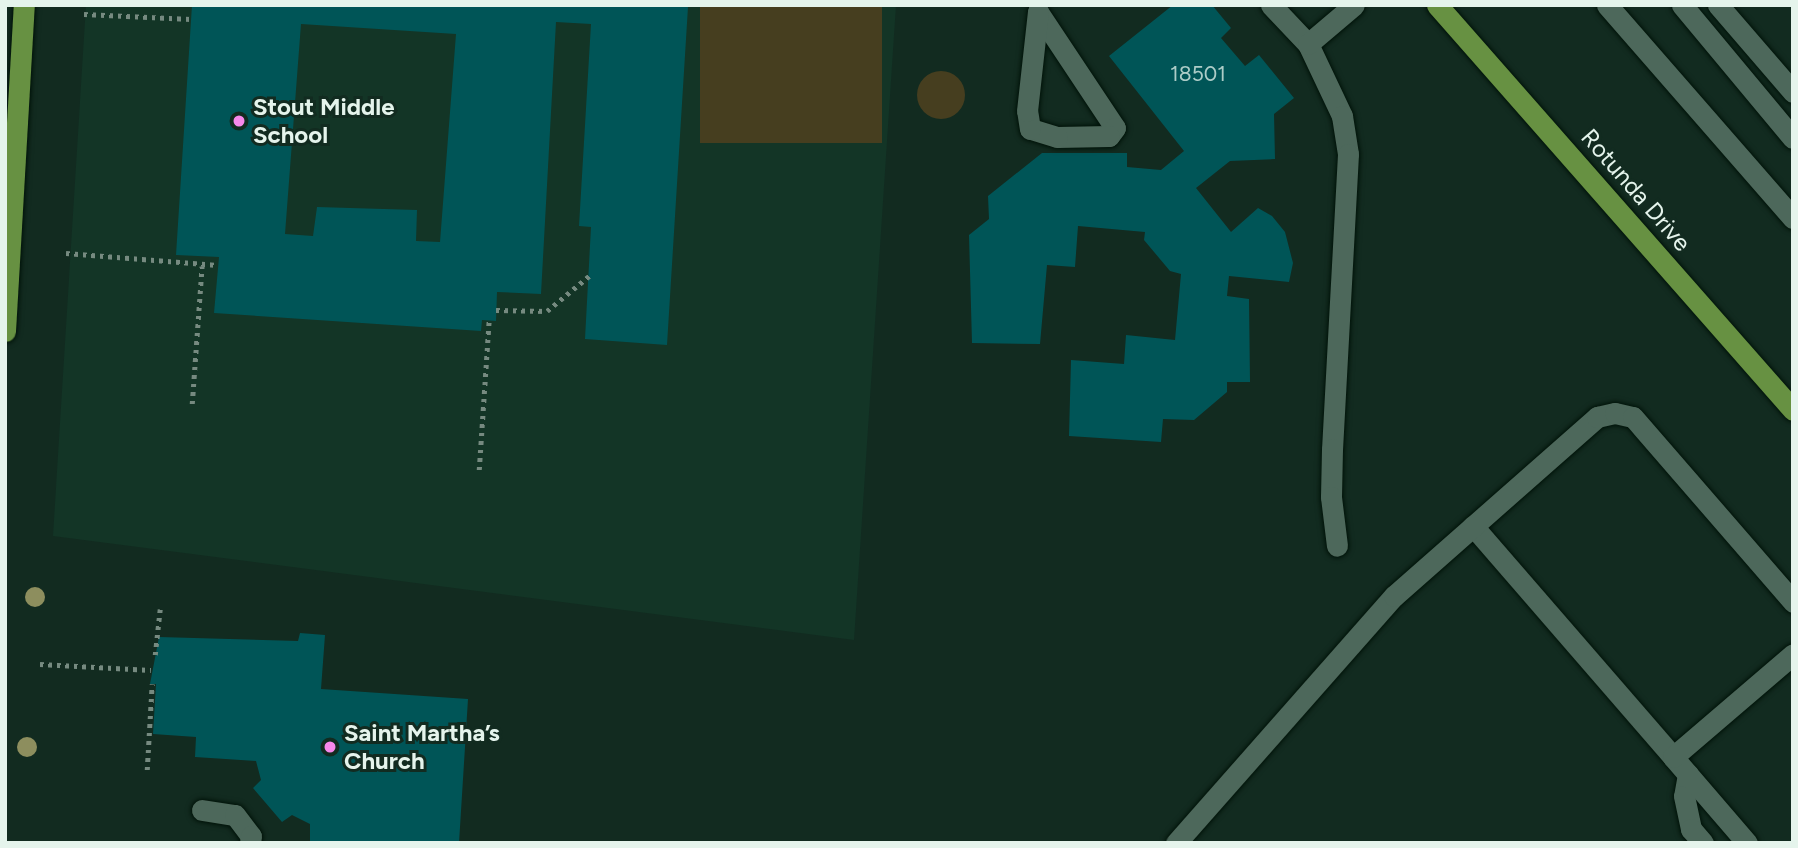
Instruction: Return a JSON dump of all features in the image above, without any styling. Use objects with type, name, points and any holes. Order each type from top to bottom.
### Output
[{"type":"main road","points":[[5,331],[24,5]]},
{"type":"main road","name":"Rotunda Drive","points":[[1437,5],[1793,410]]},
{"type":"lane","points":[[1308,44],[1354,5]]},
{"type":"lane","points":[[1607,5],[1793,218]]},
{"type":"lane","points":[[1682,5],[1793,138]]},
{"type":"lane","points":[[1718,5],[1793,92]]},
{"type":"lane","points":[[1274,6],[1308,44],[1339,108],[1349,154],[1331,473],[1337,546]]},
{"type":"lane","points":[[1038,12],[1115,128],[1109,136],[1057,137],[1030,130],[1027,111],[1038,12]]},
{"type":"lane","points":[[1176,843],[1394,596],[1597,417],[1615,413],[1633,417],[1793,603]]},
{"type":"lane","points":[[1473,526],[1747,843]]},
{"type":"lane","points":[[1673,757],[1793,654]]},
{"type":"lane","points":[[1688,774],[1684,796],[1689,818],[1703,843]]},
{"type":"lane","points":[[202,810],[235,815],[251,836],[250,843]]},
{"type":"path","points":[[84,14],[191,19]]},
{"type":"path","points":[[66,253],[202,266],[218,265]]},
{"type":"path","points":[[192,404],[202,266]]},
{"type":"path","points":[[496,310],[547,311],[589,276]]},
{"type":"path","points":[[480,470],[489,321]]},
{"type":"path","points":[[155,655],[160,609]]},
{"type":"path","points":[[40,664],[151,670]]},
{"type":"path","points":[[148,770],[152,684]]},
{"type":"shaded area","points":[[86,5],[896,5],[854,640],[53,536]]},
{"type":"shaded area","points":[[700,5],[882,5],[882,143],[700,143]]},
{"type":"shaded area","points":[[941,71],[958,78],[965,95],[958,112],[941,119],[924,112],[917,95],[924,78]]},
{"type":"building","name":"Stout Middle School","points":[[192,5],[688,7],[667,345],[585,339],[591,227],[579,226],[591,24],[556,22],[541,294],[497,292],[496,321],[482,320],[481,331],[214,313],[219,257],[176,255]],"holes":[[[301,24],[456,34],[440,242],[416,241],[417,210],[317,207],[313,236],[285,234]]]},
{"type":"building","points":[[1173,5],[1212,5],[1231,28],[1221,38],[1245,66],[1259,55],[1294,98],[1274,114],[1275,159],[1230,161],[1196,188],[1231,232],[1258,208],[1272,216],[1285,232],[1293,263],[1289,282],[1229,276],[1227,296],[1249,299],[1250,382],[1227,382],[1227,392],[1194,420],[1163,419],[1161,442],[1069,436],[1071,360],[1124,364],[1126,335],[1175,340],[1181,274],[1170,271],[1144,240],[1145,232],[1078,226],[1075,267],[1047,265],[1040,344],[972,343],[969,235],[989,219],[988,196],[1042,153],[1127,153],[1127,167],[1161,170],[1184,151],[1109,56]]},
{"type":"building","name":"Saint Martha’s Church","points":[[300,633],[325,635],[321,689],[468,699],[459,843],[310,843],[310,824],[292,815],[282,822],[253,788],[261,780],[256,761],[195,757],[196,737],[153,734],[156,684],[150,684],[159,637],[298,641]]},
{"type":"place","name":"Stout Middle School","points":[[239,121]]},
{"type":"place","name":"Saint Martha’s Church","points":[[330,747]]}]
